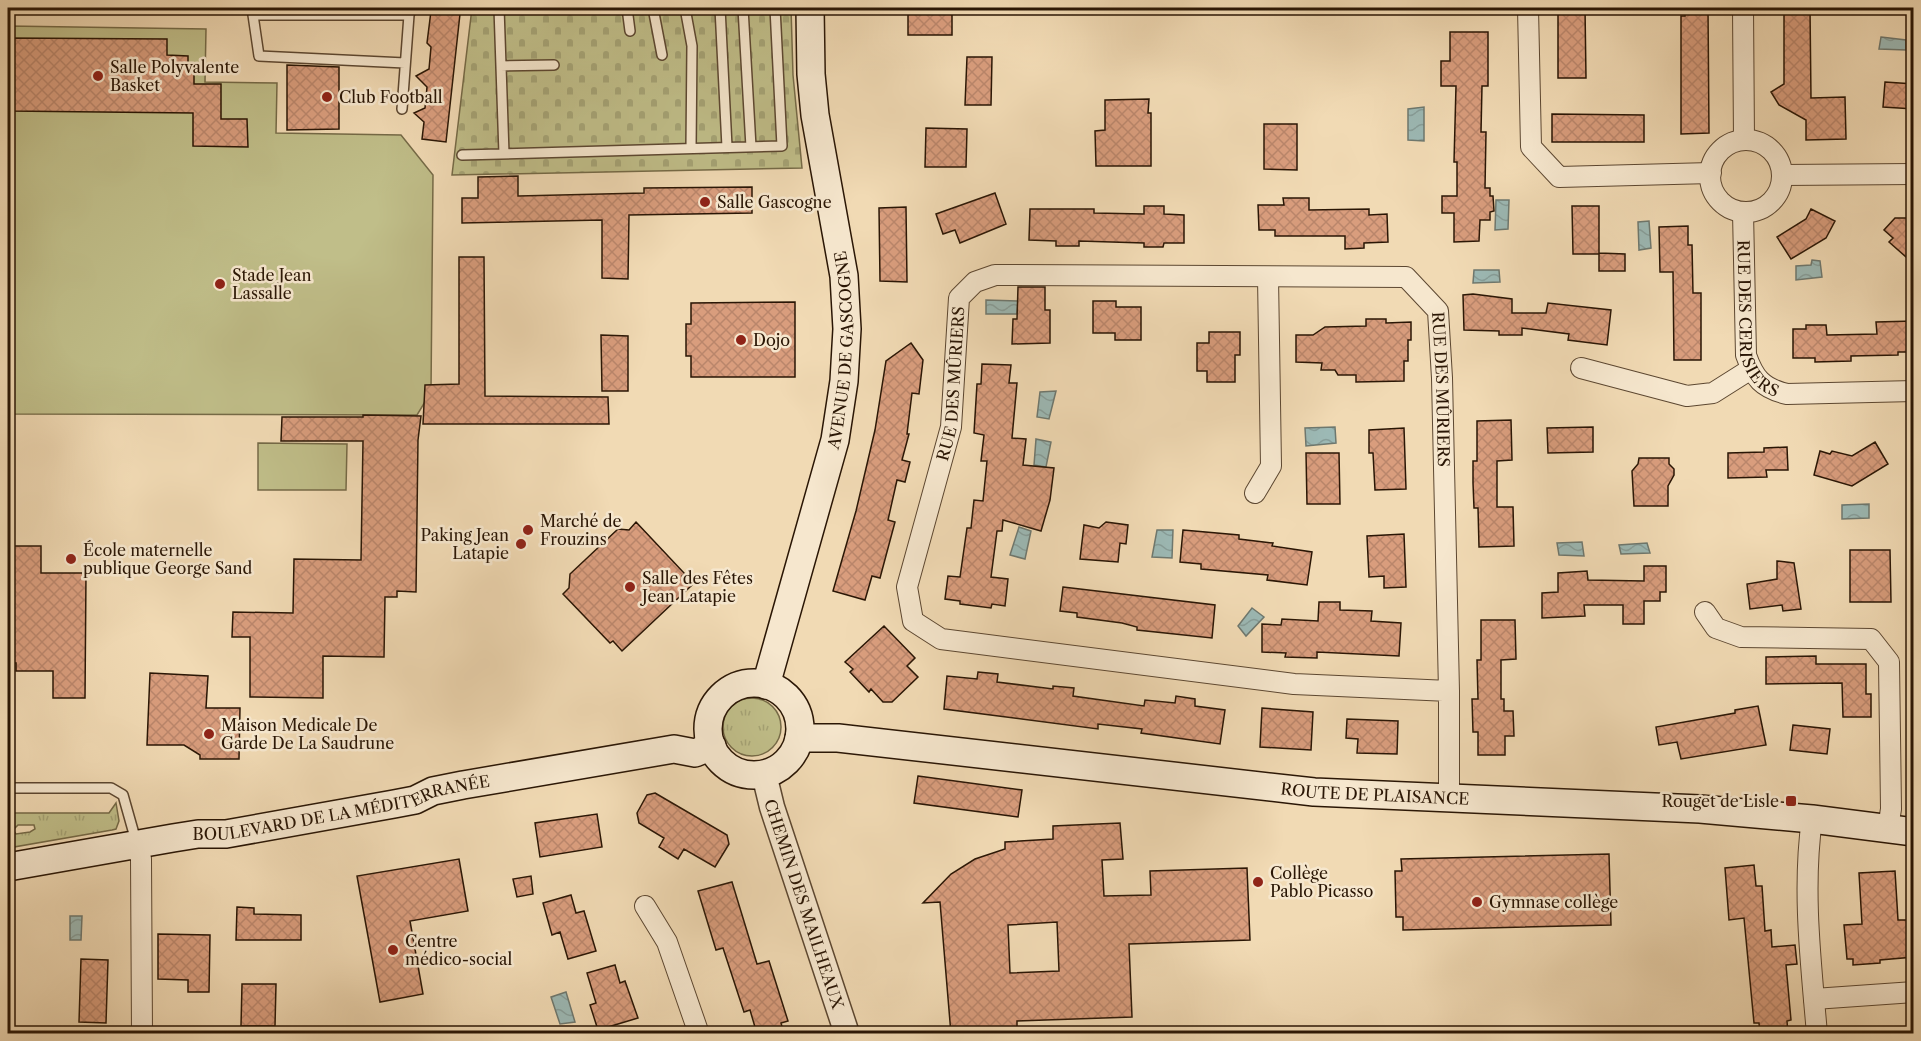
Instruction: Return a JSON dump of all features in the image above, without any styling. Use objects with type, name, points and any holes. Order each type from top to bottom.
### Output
[{"type":"main road","name":"AVENUE DE GASCOGNE","points":[[766,685],[835,440],[845,371],[847,329],[844,276],[815,115],[810,8]]},
{"type":"main road","points":[[745,684],[766,685],[788,698],[798,725],[791,757],[783,765],[764,774],[746,774],[729,768],[722,762],[710,736],[712,711],[725,694],[745,684]]},
{"type":"main road","name":"ROUTE DE PLAISANCE","points":[[798,725],[838,738],[1314,792],[1700,809],[1900,830]]},
{"type":"main road","name":"BOULEVARD DE LA MÉDITERRANÉE","points":[[8,867],[137,843],[198,834],[226,834],[394,804],[415,800],[433,790],[674,749],[710,736]]},
{"type":"street","points":[[1528,8],[1531,147],[1559,177],[1711,173]]},
{"type":"street","points":[[1743,8],[1744,140]]},
{"type":"street","points":[[1744,140],[1755,141],[1774,153],[1780,163],[1782,175],[1780,187],[1766,206],[1743,212],[1732,209],[1715,194],[1711,184],[1711,173],[1713,163],[1725,147],[1744,140]]},
{"type":"street","points":[[1782,175],[1914,174]]},
{"type":"street","name":"RUE DES CERISIERS","points":[[1743,212],[1746,355],[1758,380],[1772,390],[1787,394],[1914,391]]},
{"type":"street","name":"RUE DES MÛRIERS","points":[[1449,692],[1294,684],[941,639],[913,621],[907,587],[951,427],[959,298],[975,282],[995,275],[1406,277],[1438,311],[1442,378],[1449,692],[1449,799]]},
{"type":"street","points":[[1255,493],[1271,466],[1268,277]]},
{"type":"street","points":[[1581,368],[1687,396],[1713,393],[1751,369]]},
{"type":"street","points":[[1705,612],[1716,628],[1741,637],[1871,639],[1889,662],[1891,809],[1900,830]]},
{"type":"street","name":"CHEMIN DES MAILHEAUX","points":[[764,774],[772,807],[847,1034]]},
{"type":"street","points":[[1812,819],[1806,888],[1817,1034]]},
{"type":"street","points":[[137,843],[141,859],[142,1034]]},
{"type":"street","points":[[645,906],[667,942],[699,1034]]},
{"type":"street","points":[[1814,999],[1914,992]]},
{"type":"lane","points":[[499,8],[504,154]]},
{"type":"lane","points":[[627,8],[630,31]]},
{"type":"lane","points":[[653,8],[662,55]]},
{"type":"lane","points":[[685,8],[692,46],[691,148]]},
{"type":"lane","points":[[720,8],[727,147]]},
{"type":"lane","points":[[742,8],[752,147]]},
{"type":"lane","points":[[462,155],[782,146],[775,8]]},
{"type":"lane","points":[[402,109],[411,11],[254,15],[259,56],[405,63]]},
{"type":"lane","points":[[501,66],[554,65]]},
{"type":"lane","points":[[8,789],[111,788],[123,795],[137,843]]},
{"type":"green space","points":[[472,8],[791,8],[793,75],[802,168],[452,175]]},
{"type":"green space","name":"Stade Jean Lassalle","points":[[8,26],[206,29],[205,82],[277,83],[276,133],[401,135],[433,175],[431,392],[417,415],[13,414],[8,408]]},
{"type":"green space","points":[[258,443],[347,444],[346,490],[258,490]]},
{"type":"green space","points":[[752,698],[768,703],[776,711],[781,727],[776,743],[768,751],[752,756],[736,751],[728,743],[723,727],[728,711],[736,703]]},
{"type":"green space","points":[[116,803],[119,821],[116,829],[8,848],[8,813],[109,813]],"holes":[[[18,825],[34,825],[35,829],[30,832],[16,834],[13,830]]]},
{"type":"water","points":[[1881,37],[1906,40],[1906,50],[1879,49]]},
{"type":"water","points":[[1424,107],[1424,141],[1408,140],[1408,109]]},
{"type":"water","points":[[1496,200],[1509,200],[1508,229],[1495,230]]},
{"type":"water","points":[[1649,221],[1651,248],[1639,250],[1638,222]]},
{"type":"water","points":[[1812,260],[1820,261],[1822,277],[1796,280],[1796,266],[1811,265]]},
{"type":"water","points":[[1474,270],[1499,270],[1500,282],[1473,283]]},
{"type":"water","points":[[986,300],[1018,301],[1017,314],[986,314]]},
{"type":"water","points":[[1056,391],[1049,419],[1037,417],[1040,392]]},
{"type":"water","points":[[1335,427],[1336,443],[1306,446],[1305,428]]},
{"type":"water","points":[[1036,439],[1051,442],[1046,467],[1034,465]]},
{"type":"water","points":[[1869,504],[1869,518],[1842,519],[1842,505]]},
{"type":"water","points":[[1019,527],[1031,531],[1025,559],[1010,555]]},
{"type":"water","points":[[1157,530],[1173,530],[1172,558],[1152,557]]},
{"type":"water","points":[[1582,542],[1584,556],[1559,555],[1557,543]]},
{"type":"water","points":[[1647,543],[1650,553],[1621,554],[1619,545]]},
{"type":"water","points":[[1252,608],[1264,617],[1246,636],[1238,626]]},
{"type":"water","points":[[70,916],[82,916],[81,940],[70,940]]},
{"type":"water","points":[[566,992],[575,1022],[560,1024],[551,997]]},
{"type":"building","points":[[908,8],[952,8],[952,35],[908,35]]},
{"type":"building","points":[[1558,8],[1585,8],[1586,78],[1558,78]]},
{"type":"building","points":[[1685,8],[1708,8],[1709,133],[1681,134],[1681,16],[1685,16]]},
{"type":"building","points":[[1784,8],[1810,9],[1811,98],[1845,97],[1846,139],[1806,140],[1806,120],[1779,105],[1771,92],[1784,84]]},
{"type":"building","points":[[431,11],[460,14],[446,142],[422,139],[424,122],[414,113],[425,108],[427,87],[416,76],[429,69],[431,47],[427,43]]},
{"type":"building","points":[[1450,32],[1488,32],[1488,86],[1482,86],[1481,132],[1486,132],[1485,188],[1490,188],[1494,211],[1490,212],[1490,220],[1480,220],[1479,241],[1454,242],[1454,213],[1442,213],[1442,196],[1457,196],[1457,162],[1454,162],[1456,86],[1441,86],[1441,61],[1450,61]]},
{"type":"building","name":"Salle Polyvalente Basket","points":[[8,38],[167,39],[167,55],[188,56],[188,72],[194,72],[194,84],[221,84],[221,119],[247,119],[248,147],[193,146],[193,113],[8,111]]},
{"type":"building","points":[[967,57],[992,57],[991,105],[965,105]]},
{"type":"building","points":[[287,65],[339,67],[339,129],[287,130]]},
{"type":"building","points":[[1885,82],[1914,84],[1914,109],[1883,107]]},
{"type":"building","points":[[1149,99],[1151,166],[1096,166],[1095,131],[1105,130],[1105,100]]},
{"type":"building","points":[[1552,114],[1644,115],[1644,142],[1552,142]]},
{"type":"building","points":[[1264,124],[1297,124],[1297,170],[1264,169]]},
{"type":"building","points":[[926,128],[967,129],[966,167],[925,167]]},
{"type":"building","points":[[518,176],[518,196],[644,193],[644,188],[752,187],[752,213],[629,215],[628,279],[602,278],[602,220],[462,223],[462,198],[478,198],[478,177]]},
{"type":"building","points":[[995,193],[1006,224],[960,243],[955,230],[943,234],[936,214]]},
{"type":"building","points":[[1283,198],[1309,198],[1309,210],[1369,209],[1369,215],[1387,214],[1388,242],[1364,243],[1364,248],[1345,249],[1345,236],[1275,236],[1275,230],[1259,230],[1258,205],[1284,205]]},
{"type":"building","points":[[1144,206],[1164,206],[1164,214],[1184,215],[1184,243],[1164,243],[1163,247],[1144,247],[1144,243],[1079,241],[1079,246],[1056,246],[1056,241],[1029,240],[1030,209],[1094,209],[1094,213],[1144,214]]},
{"type":"building","points":[[1572,206],[1599,206],[1599,253],[1625,254],[1625,271],[1599,271],[1599,254],[1573,254]]},
{"type":"building","points":[[906,207],[907,282],[880,281],[879,208]]},
{"type":"building","points":[[1811,209],[1835,221],[1826,238],[1791,259],[1777,237],[1806,219]]},
{"type":"building","points":[[1895,218],[1906,218],[1914,225],[1914,264],[1889,242],[1893,238],[1884,230]]},
{"type":"building","points":[[1688,226],[1688,245],[1692,245],[1693,293],[1701,293],[1701,360],[1674,360],[1673,272],[1660,272],[1659,227]]},
{"type":"building","points":[[459,257],[484,257],[485,396],[608,397],[609,424],[423,424],[425,385],[459,384]]},
{"type":"building","points":[[1018,287],[1045,287],[1045,310],[1050,310],[1050,343],[1012,344],[1013,319],[1017,319]]},
{"type":"building","points":[[1473,294],[1512,299],[1512,313],[1546,313],[1548,303],[1611,310],[1607,345],[1568,340],[1569,334],[1522,328],[1522,335],[1499,335],[1499,331],[1464,330],[1463,295]]},
{"type":"building","points":[[1093,301],[1116,301],[1116,307],[1141,307],[1141,340],[1115,340],[1115,333],[1093,333]]},
{"type":"building","name":"Dojo","points":[[795,302],[795,377],[691,377],[691,356],[686,356],[686,324],[691,324],[691,303]]},
{"type":"building","points":[[1366,319],[1386,319],[1386,323],[1411,322],[1408,361],[1404,361],[1404,381],[1356,382],[1356,375],[1338,375],[1335,370],[1321,370],[1322,363],[1296,362],[1296,335],[1313,335],[1325,327],[1366,326]]},
{"type":"building","points":[[1914,321],[1914,352],[1898,352],[1898,355],[1851,356],[1851,361],[1815,362],[1815,358],[1793,358],[1793,329],[1806,329],[1806,325],[1826,325],[1827,335],[1877,334],[1876,322]]},
{"type":"building","points":[[1209,332],[1240,332],[1240,355],[1235,355],[1235,382],[1207,382],[1207,371],[1197,371],[1197,343],[1209,343]]},
{"type":"building","points":[[601,335],[628,336],[628,391],[602,391]]},
{"type":"building","points":[[911,343],[923,360],[919,394],[912,393],[907,434],[909,434],[902,460],[910,462],[905,482],[897,480],[888,520],[895,522],[880,578],[872,576],[865,600],[833,591],[856,511],[875,430],[886,361]]},
{"type":"building","points":[[982,364],[1011,365],[1009,383],[1017,383],[1012,438],[1026,439],[1023,465],[1054,468],[1050,500],[1041,531],[1003,520],[1002,531],[997,531],[991,577],[1008,579],[1005,606],[992,604],[991,608],[960,604],[960,601],[945,599],[948,576],[960,577],[967,528],[971,528],[974,500],[983,501],[987,461],[981,461],[984,435],[974,433],[977,384],[981,384]]},
{"type":"building","points":[[363,415],[421,416],[418,440],[416,592],[397,591],[397,597],[385,597],[384,657],[323,656],[323,698],[250,697],[250,637],[232,637],[233,612],[293,613],[294,559],[361,560],[363,441],[281,441],[282,417],[363,417]]},
{"type":"building","points":[[1511,420],[1512,460],[1497,461],[1497,507],[1513,507],[1514,546],[1479,547],[1478,508],[1474,508],[1473,483],[1473,461],[1477,461],[1477,421]]},
{"type":"building","points":[[1593,427],[1593,452],[1548,453],[1547,428]]},
{"type":"building","points":[[1404,428],[1406,489],[1375,490],[1373,453],[1369,453],[1369,430]]},
{"type":"building","points":[[1875,442],[1888,464],[1852,486],[1814,475],[1820,451],[1830,454],[1832,451],[1852,456]]},
{"type":"building","points":[[1787,447],[1788,470],[1766,470],[1767,477],[1728,478],[1728,453],[1764,452],[1764,448]]},
{"type":"building","points":[[1306,453],[1339,453],[1340,504],[1307,504]]},
{"type":"building","points":[[1639,458],[1669,458],[1674,475],[1668,486],[1668,506],[1634,506],[1632,471],[1638,464]]},
{"type":"building","name":"Salle des Fêtes Jean Latapie","points":[[636,522],[685,574],[682,576],[692,585],[622,651],[613,641],[610,643],[563,594],[569,588],[570,574],[618,529],[629,530]]},
{"type":"building","points":[[1106,522],[1128,525],[1126,544],[1120,543],[1118,562],[1080,559],[1084,525],[1099,528]]},
{"type":"building","points":[[1183,530],[1239,535],[1239,539],[1273,543],[1272,546],[1312,552],[1307,585],[1267,580],[1268,575],[1201,569],[1201,564],[1180,562]]},
{"type":"building","points":[[1404,534],[1406,587],[1384,588],[1384,576],[1369,577],[1367,536]]},
{"type":"building","points":[[8,546],[41,546],[41,573],[86,573],[85,698],[53,698],[53,671],[16,671],[16,663],[8,663]]},
{"type":"building","points":[[1850,550],[1890,550],[1891,602],[1850,602]]},
{"type":"building","points":[[1777,561],[1794,563],[1801,609],[1783,611],[1782,605],[1750,609],[1747,584],[1777,579]]},
{"type":"building","points":[[1644,566],[1666,566],[1666,592],[1660,592],[1660,601],[1644,601],[1644,624],[1623,624],[1623,605],[1584,605],[1585,616],[1542,618],[1542,593],[1558,592],[1558,573],[1587,571],[1588,580],[1644,581]]},
{"type":"building","points":[[1063,587],[1215,605],[1212,638],[1137,630],[1137,627],[1122,623],[1077,617],[1077,613],[1060,611]]},
{"type":"building","points":[[1319,602],[1340,602],[1340,610],[1372,611],[1371,621],[1401,623],[1399,656],[1317,652],[1317,658],[1285,657],[1286,653],[1262,652],[1262,624],[1281,625],[1282,619],[1318,621]]},
{"type":"building","points":[[1481,620],[1515,620],[1516,659],[1501,660],[1501,699],[1504,699],[1504,711],[1513,711],[1514,736],[1505,736],[1505,755],[1478,755],[1478,732],[1473,732],[1472,699],[1478,699],[1477,660],[1481,660]]},
{"type":"building","points":[[884,626],[915,658],[907,666],[918,677],[892,702],[883,702],[871,689],[869,692],[850,672],[853,669],[845,662]]},
{"type":"building","points":[[1816,656],[1816,664],[1866,664],[1866,694],[1871,694],[1871,717],[1843,717],[1842,683],[1766,684],[1766,657]]},
{"type":"building","points":[[978,672],[998,674],[997,682],[1053,689],[1053,686],[1074,688],[1073,696],[1144,706],[1145,700],[1175,703],[1176,696],[1195,699],[1195,706],[1225,710],[1220,744],[1141,733],[1142,729],[1098,724],[1098,729],[944,709],[947,676],[977,679]]},
{"type":"building","points":[[150,673],[208,676],[206,708],[240,708],[239,759],[200,759],[200,755],[184,745],[147,745]]},
{"type":"building","points":[[1758,706],[1766,745],[1681,759],[1677,742],[1659,745],[1656,727],[1735,713],[1735,710]]},
{"type":"building","points":[[1262,708],[1313,712],[1311,750],[1260,747]]},
{"type":"building","points":[[1347,719],[1398,721],[1397,754],[1357,753],[1358,739],[1346,738]]},
{"type":"building","points":[[1793,725],[1830,729],[1827,754],[1790,750]]},
{"type":"building","points":[[918,776],[1022,790],[1018,817],[914,803]]},
{"type":"building","points":[[655,793],[727,835],[729,844],[715,867],[684,849],[678,859],[659,847],[664,838],[639,823],[637,813],[647,795]]},
{"type":"building","points":[[597,814],[602,847],[540,857],[535,823]]},
{"type":"building","points":[[1120,823],[1123,859],[1102,860],[1104,896],[1151,895],[1150,871],[1247,868],[1250,940],[1129,944],[1132,1017],[1017,1021],[1017,1034],[951,1034],[940,902],[923,903],[951,874],[975,859],[1005,849],[1005,842],[1053,839],[1053,826]],"holes":[[[1057,922],[1059,971],[1010,973],[1008,925]]]},
{"type":"building","name":"Gymnase collège","points":[[1609,854],[1611,925],[1403,930],[1403,917],[1396,917],[1395,871],[1402,871],[1401,859]]},
{"type":"building","name":"Centre médico-social","points":[[459,859],[468,911],[410,921],[423,994],[380,1002],[357,876]]},
{"type":"building","points":[[1754,865],[1756,886],[1762,886],[1765,931],[1771,930],[1772,947],[1795,945],[1797,964],[1786,965],[1791,1020],[1787,1021],[1788,1034],[1760,1034],[1759,1023],[1754,1023],[1744,918],[1729,920],[1725,868]]},
{"type":"building","points":[[1895,871],[1898,920],[1914,920],[1914,957],[1853,965],[1853,959],[1847,959],[1844,925],[1862,924],[1859,873]]},
{"type":"building","points":[[531,876],[533,894],[517,897],[513,879]]},
{"type":"building","points":[[732,882],[757,964],[769,961],[788,1021],[781,1023],[784,1034],[757,1034],[750,1010],[744,1012],[723,948],[716,950],[698,891]]},
{"type":"building","points":[[571,895],[576,913],[584,911],[596,951],[568,959],[560,932],[552,935],[543,903]]},
{"type":"building","points":[[237,907],[254,908],[254,914],[301,915],[301,940],[236,940]]},
{"type":"building","points":[[158,934],[210,935],[209,992],[188,992],[188,980],[158,979]]},
{"type":"building","points":[[81,959],[108,960],[106,1023],[79,1022]]},
{"type":"building","points":[[615,965],[620,983],[625,981],[638,1018],[598,1030],[590,1005],[596,1003],[587,973]]},
{"type":"building","points":[[242,984],[276,984],[275,1026],[241,1026]]},
{"type":"place","name":"Salle Polyvalente Basket","points":[[98,76]]},
{"type":"place","name":"Club Football","points":[[327,97]]},
{"type":"place","name":"Salle Gascogne","points":[[705,202]]},
{"type":"place","name":"Stade Jean Lassalle","points":[[220,284]]},
{"type":"place","name":"Dojo","points":[[741,340]]},
{"type":"place","name":"Marché de Frouzins","points":[[528,530]]},
{"type":"place","name":"Paking Jean Latapie","points":[[521,544]]},
{"type":"place","name":"École maternelle publique George Sand","points":[[71,559]]},
{"type":"place","name":"Salle des Fêtes Jean Latapie","points":[[630,587]]},
{"type":"place","name":"Maison Medicale De Garde De La Saudrune","points":[[209,734]]},
{"type":"place","name":"Rouget de Lisle","points":[[1791,801]]},
{"type":"place","name":"Collège Pablo Picasso","points":[[1258,882]]},
{"type":"place","name":"Gymnase collège","points":[[1477,902]]},
{"type":"place","name":"Centre médico-social","points":[[393,950]]}]
